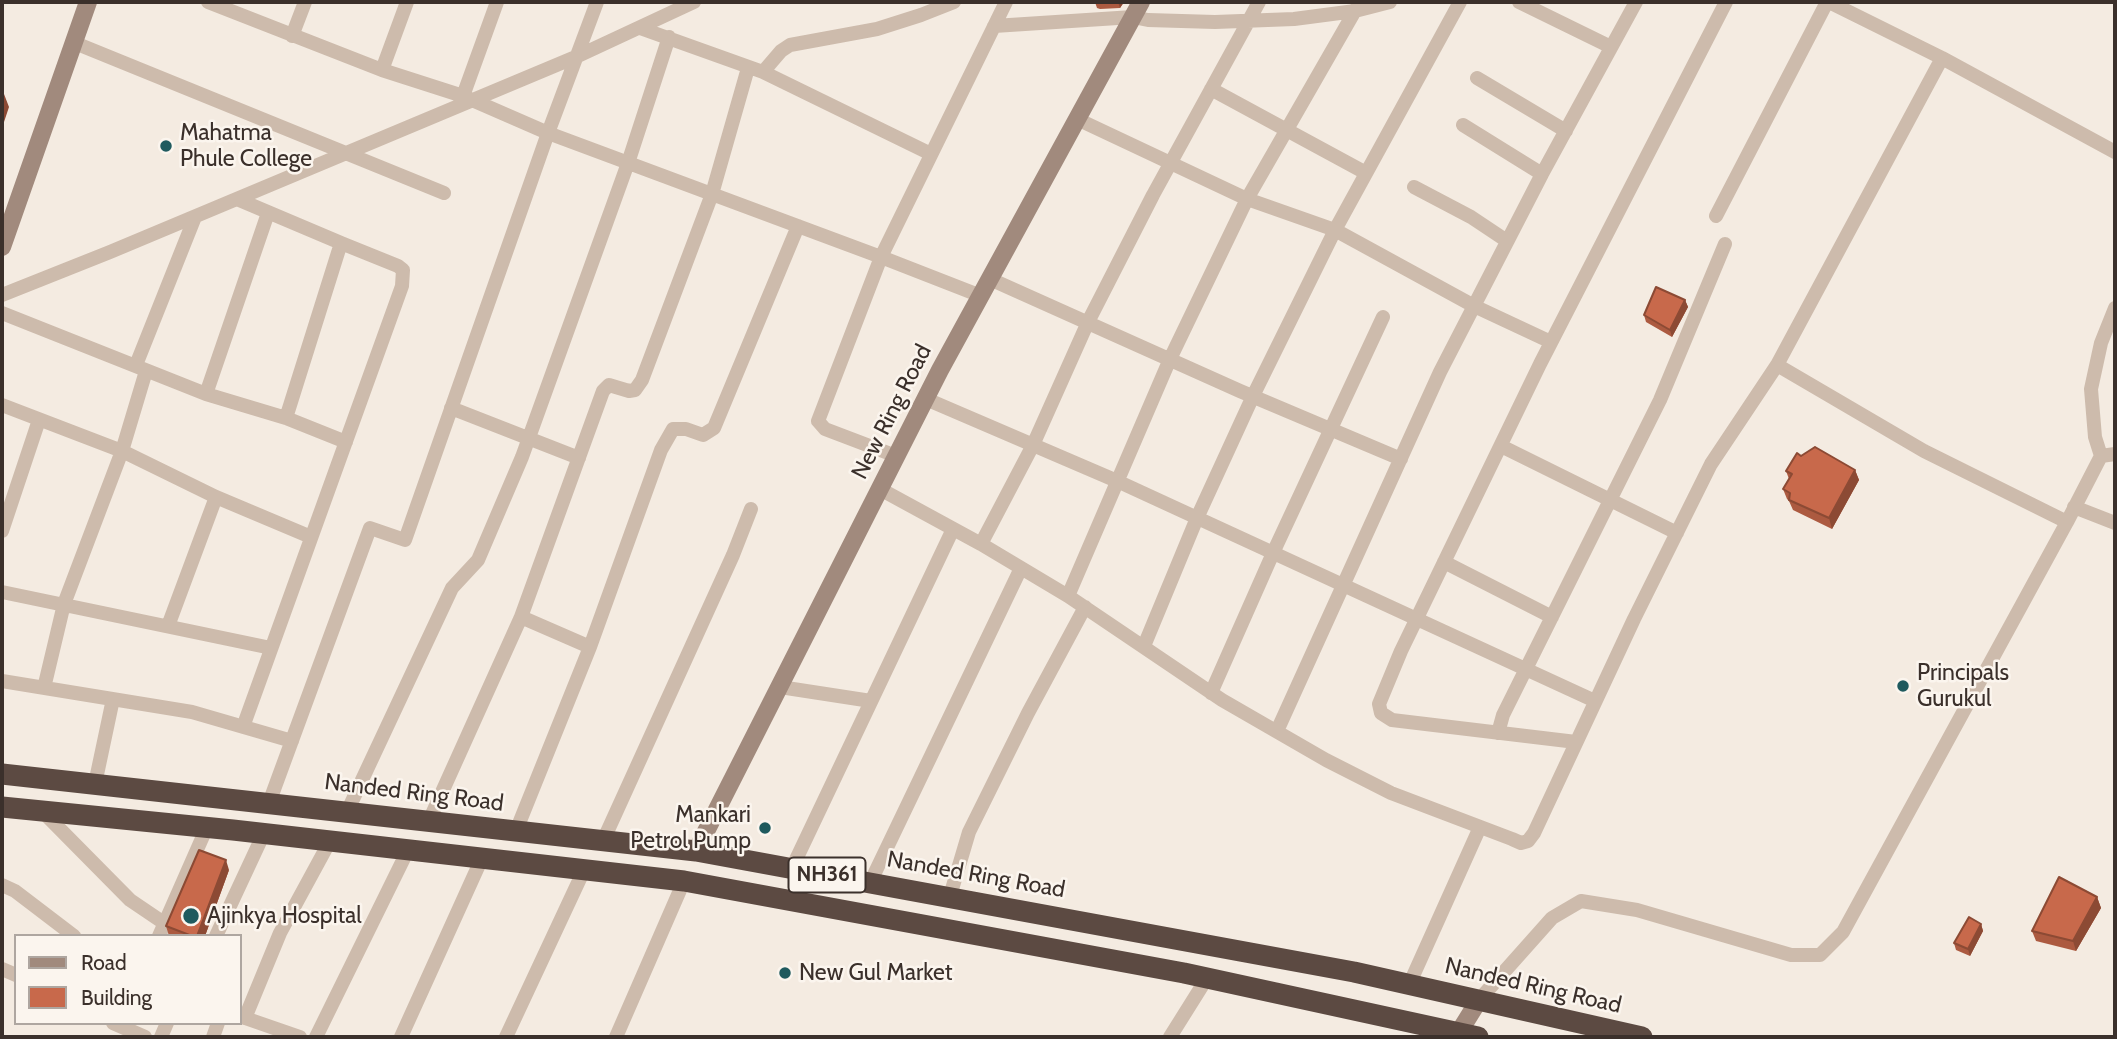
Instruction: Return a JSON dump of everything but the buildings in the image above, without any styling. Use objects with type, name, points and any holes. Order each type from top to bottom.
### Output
[{"type":"highway","name":"Nanded Ring Road","points":[[2,774],[696,851],[950,896],[1409,985],[1642,1037]]},
{"type":"highway","name":"NH361","points":[[2,807],[264,833],[684,881],[1207,978],[1464,1036]]},
{"type":"street","points":[[2,247],[88,2]]},
{"type":"street","points":[[211,2],[292,36],[467,98],[548,133],[981,296]]},
{"type":"street","points":[[292,36],[305,2]]},
{"type":"street","points":[[382,70],[407,2]]},
{"type":"street","points":[[467,98],[497,2]]},
{"type":"street","points":[[269,803],[370,528],[405,540],[548,133],[597,2]]},
{"type":"street","points":[[2,295],[195,217],[467,98],[578,56],[694,2]]},
{"type":"street","points":[[762,72],[790,45],[877,29],[954,2]]},
{"type":"street","points":[[896,456],[825,429],[818,421],[881,257],[1006,2]]},
{"type":"street","points":[[981,544],[1033,445],[1088,322],[1170,163],[1259,2]]},
{"type":"street","points":[[994,26],[1137,9],[1148,20],[1294,19],[1390,2]]},
{"type":"street","points":[[1144,646],[1197,518],[1253,396],[1335,230],[1460,2]]},
{"type":"street","points":[[1518,2],[1611,47]]},
{"type":"street","points":[[1277,732],[1440,372],[1542,174],[1636,2]]},
{"type":"street","points":[[1576,742],[1392,720],[1381,713],[1379,704],[1416,620],[1551,342],[1726,2]]},
{"type":"street","points":[[1716,216],[1828,2],[1942,58],[2115,152]]},
{"type":"street","points":[[1068,596],[1170,359],[1247,199],[1357,7]]},
{"type":"street","name":"New Ring Road","points":[[696,851],[896,456],[1137,9]]},
{"type":"street","points":[[640,28],[762,72],[931,154]]},
{"type":"street","points":[[347,812],[452,588],[478,560],[528,439],[628,163],[668,37]]},
{"type":"street","points":[[75,43],[444,193]]},
{"type":"street","points":[[880,489],[981,544],[1068,596],[1212,693],[1326,760],[1391,793],[1521,843],[1528,841],[1711,464],[1777,365],[1942,58]]},
{"type":"street","points":[[429,821],[521,617],[606,386],[612,385],[629,391],[638,387],[712,194],[748,68]]},
{"type":"street","points":[[1477,78],[1566,131]]},
{"type":"street","points":[[1211,89],[1366,173]]},
{"type":"street","points":[[1077,120],[1247,199],[1335,230],[1474,306],[1551,342]]},
{"type":"street","points":[[1463,125],[1542,174]]},
{"type":"street","points":[[1414,187],[1471,216],[1507,241]]},
{"type":"street","points":[[237,199],[398,265],[404,276],[243,727]]},
{"type":"street","points":[[206,394],[268,213]]},
{"type":"street","points":[[44,688],[64,604],[122,451],[141,368],[195,217]]},
{"type":"street","points":[[516,831],[590,647],[669,434],[679,428],[703,435],[714,428],[799,226]]},
{"type":"street","points":[[286,418],[341,243]]},
{"type":"street","points":[[1498,733],[1503,715],[1660,400],[1725,244]]},
{"type":"street","points":[[990,279],[1253,396],[1401,458]]},
{"type":"street","points":[[1464,1036],[1479,1000],[1552,918],[1581,901],[1637,910],[1791,955],[1820,955],[1843,932],[2074,507],[2108,455],[2095,437],[2091,389],[2101,343],[2115,308]]},
{"type":"street","points":[[2,313],[206,394],[286,418],[346,442]]},
{"type":"street","points":[[1212,693],[1273,553],[1383,317]]},
{"type":"street","points":[[1777,365],[1924,451],[2067,522]]},
{"type":"street","points":[[926,399],[1117,481],[1595,701]]},
{"type":"street","points":[[2,405],[122,451],[216,497],[311,537]]},
{"type":"street","points":[[451,408],[579,458]]},
{"type":"street","points":[[2,531],[38,420]]},
{"type":"street","points":[[1501,446],[1677,533]]},
{"type":"street","points":[[168,626],[216,497]]},
{"type":"street","points":[[2074,507],[2115,523]]},
{"type":"street","points":[[603,841],[733,555],[751,509]]},
{"type":"street","points":[[792,869],[953,529]]},
{"type":"street","points":[[1444,562],[1552,617]]},
{"type":"street","points":[[870,883],[1021,568]]},
{"type":"street","points":[[2,592],[271,648]]},
{"type":"street","points":[[950,896],[970,832],[1028,713],[1085,607]]},
{"type":"street","points":[[521,617],[590,647]]},
{"type":"street","points":[[2,681],[192,712],[292,741]]},
{"type":"street","points":[[780,687],[871,701]]},
{"type":"street","points":[[95,784],[113,699]]},
{"type":"street","points":[[43,811],[161,929],[207,827]]},
{"type":"street","points":[[1409,985],[1480,827]]},
{"type":"street","points":[[217,934],[264,833]]},
{"type":"street","points":[[299,1037],[242,1017],[280,933],[330,841]]},
{"type":"street","points":[[316,1037],[408,850]]},
{"type":"street","points":[[401,1037],[482,858]]},
{"type":"street","points":[[506,1037],[584,870]]},
{"type":"street","points":[[616,1037],[684,881]]},
{"type":"street","points":[[2,885],[15,891],[71,934]]},
{"type":"street","points":[[1170,1037],[1207,978]]},
{"type":"street","points":[[118,1025],[145,1037]]},
{"type":"place","name":"Mahatma Phule College","points":[[166,146]]},
{"type":"place","name":"Principals Gurukul","points":[[1903,686]]},
{"type":"place","name":"Mankari Petrol Pump","points":[[765,828]]},
{"type":"place","name":"Ajinkya Hospital","points":[[191,916]]},
{"type":"place","name":"New Gul Market","points":[[785,973]]}]
